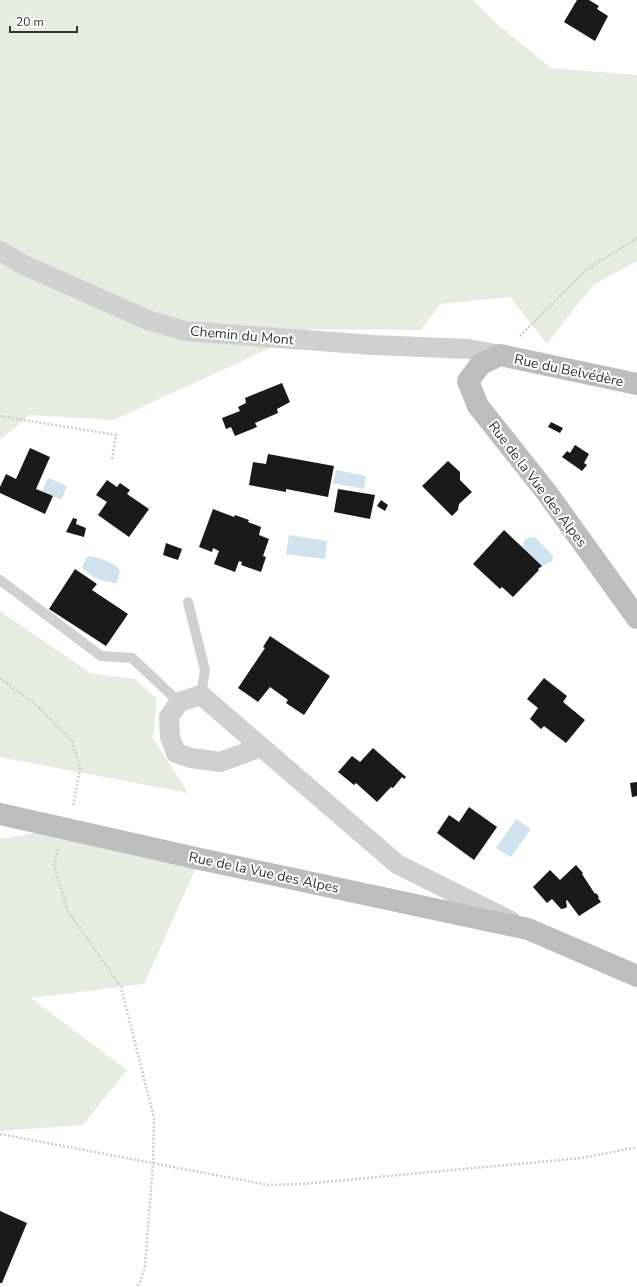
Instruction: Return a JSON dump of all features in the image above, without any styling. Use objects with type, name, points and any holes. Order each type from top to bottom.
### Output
[{"type":"street","name":"Chemin du Mont","points":[[0,251],[24,265],[150,321],[186,331],[373,345],[469,349],[500,355]]},
{"type":"street","name":"Rue du Belvédère","points":[[500,355],[637,384]]},
{"type":"street","name":"Rue de la Vue des Alpes","points":[[500,355],[481,364],[468,381],[478,406],[548,493],[637,618]]},
{"type":"street","name":"Rue de la Vue des Alpes","points":[[201,695],[397,864],[528,929],[637,976]]},
{"type":"street","points":[[201,695],[179,702],[169,717],[170,737],[176,753],[191,758],[220,762],[261,747]]},
{"type":"street","name":"Rue de la Vue des Alpes","points":[[0,814],[200,859],[528,929]]},
{"type":"lane","points":[[0,580],[102,656],[132,658],[179,702]]},
{"type":"lane","points":[[188,602],[205,670],[201,695]]},
{"type":"path","points":[[500,355],[586,270],[637,238]]},
{"type":"path","points":[[0,416],[116,435],[112,460]]},
{"type":"path","points":[[0,678],[38,707],[72,741],[80,768],[74,804],[54,865],[68,911],[121,986],[154,1118],[153,1163],[145,1267],[140,1282],[136,1287]]},
{"type":"path","points":[[0,1134],[268,1185],[302,1184],[582,1158],[637,1147]]},
{"type":"shaded area","points":[[0,0],[473,0],[497,24],[551,68],[637,75],[637,261],[593,285],[547,344],[510,297],[440,304],[421,330],[311,329],[114,420],[30,415],[0,440]]},
{"type":"shaded area","points":[[0,611],[90,673],[135,679],[157,699],[153,738],[188,793],[0,757]]},
{"type":"shaded area","points":[[65,828],[200,859],[144,984],[31,998],[127,1070],[83,1125],[0,1131],[0,839]]},
{"type":"water","points":[[336,470],[366,476],[364,489],[333,483]]},
{"type":"water","points":[[48,478],[67,486],[61,500],[42,491]]},
{"type":"water","points":[[289,535],[327,541],[325,559],[286,554]]},
{"type":"water","points":[[530,537],[536,538],[553,556],[552,561],[542,566],[524,549],[524,540]]},
{"type":"water","points":[[89,556],[106,560],[117,567],[120,570],[117,583],[98,579],[85,571],[82,567]]},
{"type":"water","points":[[516,819],[531,829],[511,857],[496,848]]},
{"type":"building","points":[[577,0],[589,0],[599,6],[597,9],[608,16],[595,41],[564,22]]},
{"type":"building","points":[[282,383],[290,402],[277,409],[278,413],[255,423],[257,427],[235,436],[231,427],[226,429],[222,418],[240,411],[238,407],[246,403],[245,398]]},
{"type":"building","points":[[551,422],[563,428],[560,433],[548,427]]},
{"type":"building","points":[[575,445],[589,454],[584,463],[587,465],[582,471],[562,457],[567,451],[570,453]]},
{"type":"building","points":[[30,448],[50,457],[36,489],[53,496],[45,514],[0,493],[0,487],[6,474],[16,479]]},
{"type":"building","points":[[268,454],[334,466],[328,497],[286,489],[286,492],[249,485],[253,462],[266,464]]},
{"type":"building","points":[[448,461],[460,472],[460,480],[472,492],[459,504],[458,510],[452,516],[422,486]]},
{"type":"building","points":[[107,480],[117,487],[120,483],[130,490],[127,494],[149,509],[129,537],[98,515],[107,502],[96,495]]},
{"type":"building","points":[[338,489],[375,495],[370,519],[334,512]]},
{"type":"building","points":[[381,500],[388,505],[385,511],[377,506]]},
{"type":"building","points":[[213,509],[234,517],[235,515],[249,520],[248,522],[261,527],[259,535],[269,539],[263,556],[266,557],[261,572],[241,565],[242,562],[239,561],[235,572],[214,564],[219,551],[213,548],[212,552],[199,547]]},
{"type":"building","points":[[73,518],[77,519],[76,524],[86,528],[84,537],[66,532]]},
{"type":"building","points":[[504,530],[542,566],[513,597],[502,587],[500,589],[473,564]]},
{"type":"building","points":[[166,543],[182,549],[178,560],[163,555]]},
{"type":"building","points":[[75,569],[97,584],[92,590],[128,614],[106,646],[49,609]]},
{"type":"building","points":[[270,636],[330,676],[304,715],[286,703],[288,700],[270,687],[258,702],[238,688],[265,648],[263,647]]},
{"type":"building","points":[[544,678],[567,696],[563,702],[585,720],[566,743],[544,726],[541,729],[530,719],[538,708],[527,699]]},
{"type":"building","points":[[373,748],[406,777],[404,779],[402,777],[393,788],[391,787],[377,802],[356,783],[354,785],[338,772],[352,756],[360,762]]},
{"type":"building","points":[[637,782],[637,796],[632,797],[630,783]]},
{"type":"building","points":[[469,807],[497,827],[474,860],[437,833],[449,815],[459,822]]},
{"type":"building","points":[[576,865],[583,873],[582,874],[601,902],[579,916],[567,900],[566,908],[561,909],[552,899],[547,903],[533,887],[550,870],[560,880]]},
{"type":"building","points":[[0,1211],[27,1223],[2,1283],[0,1283]]}]
